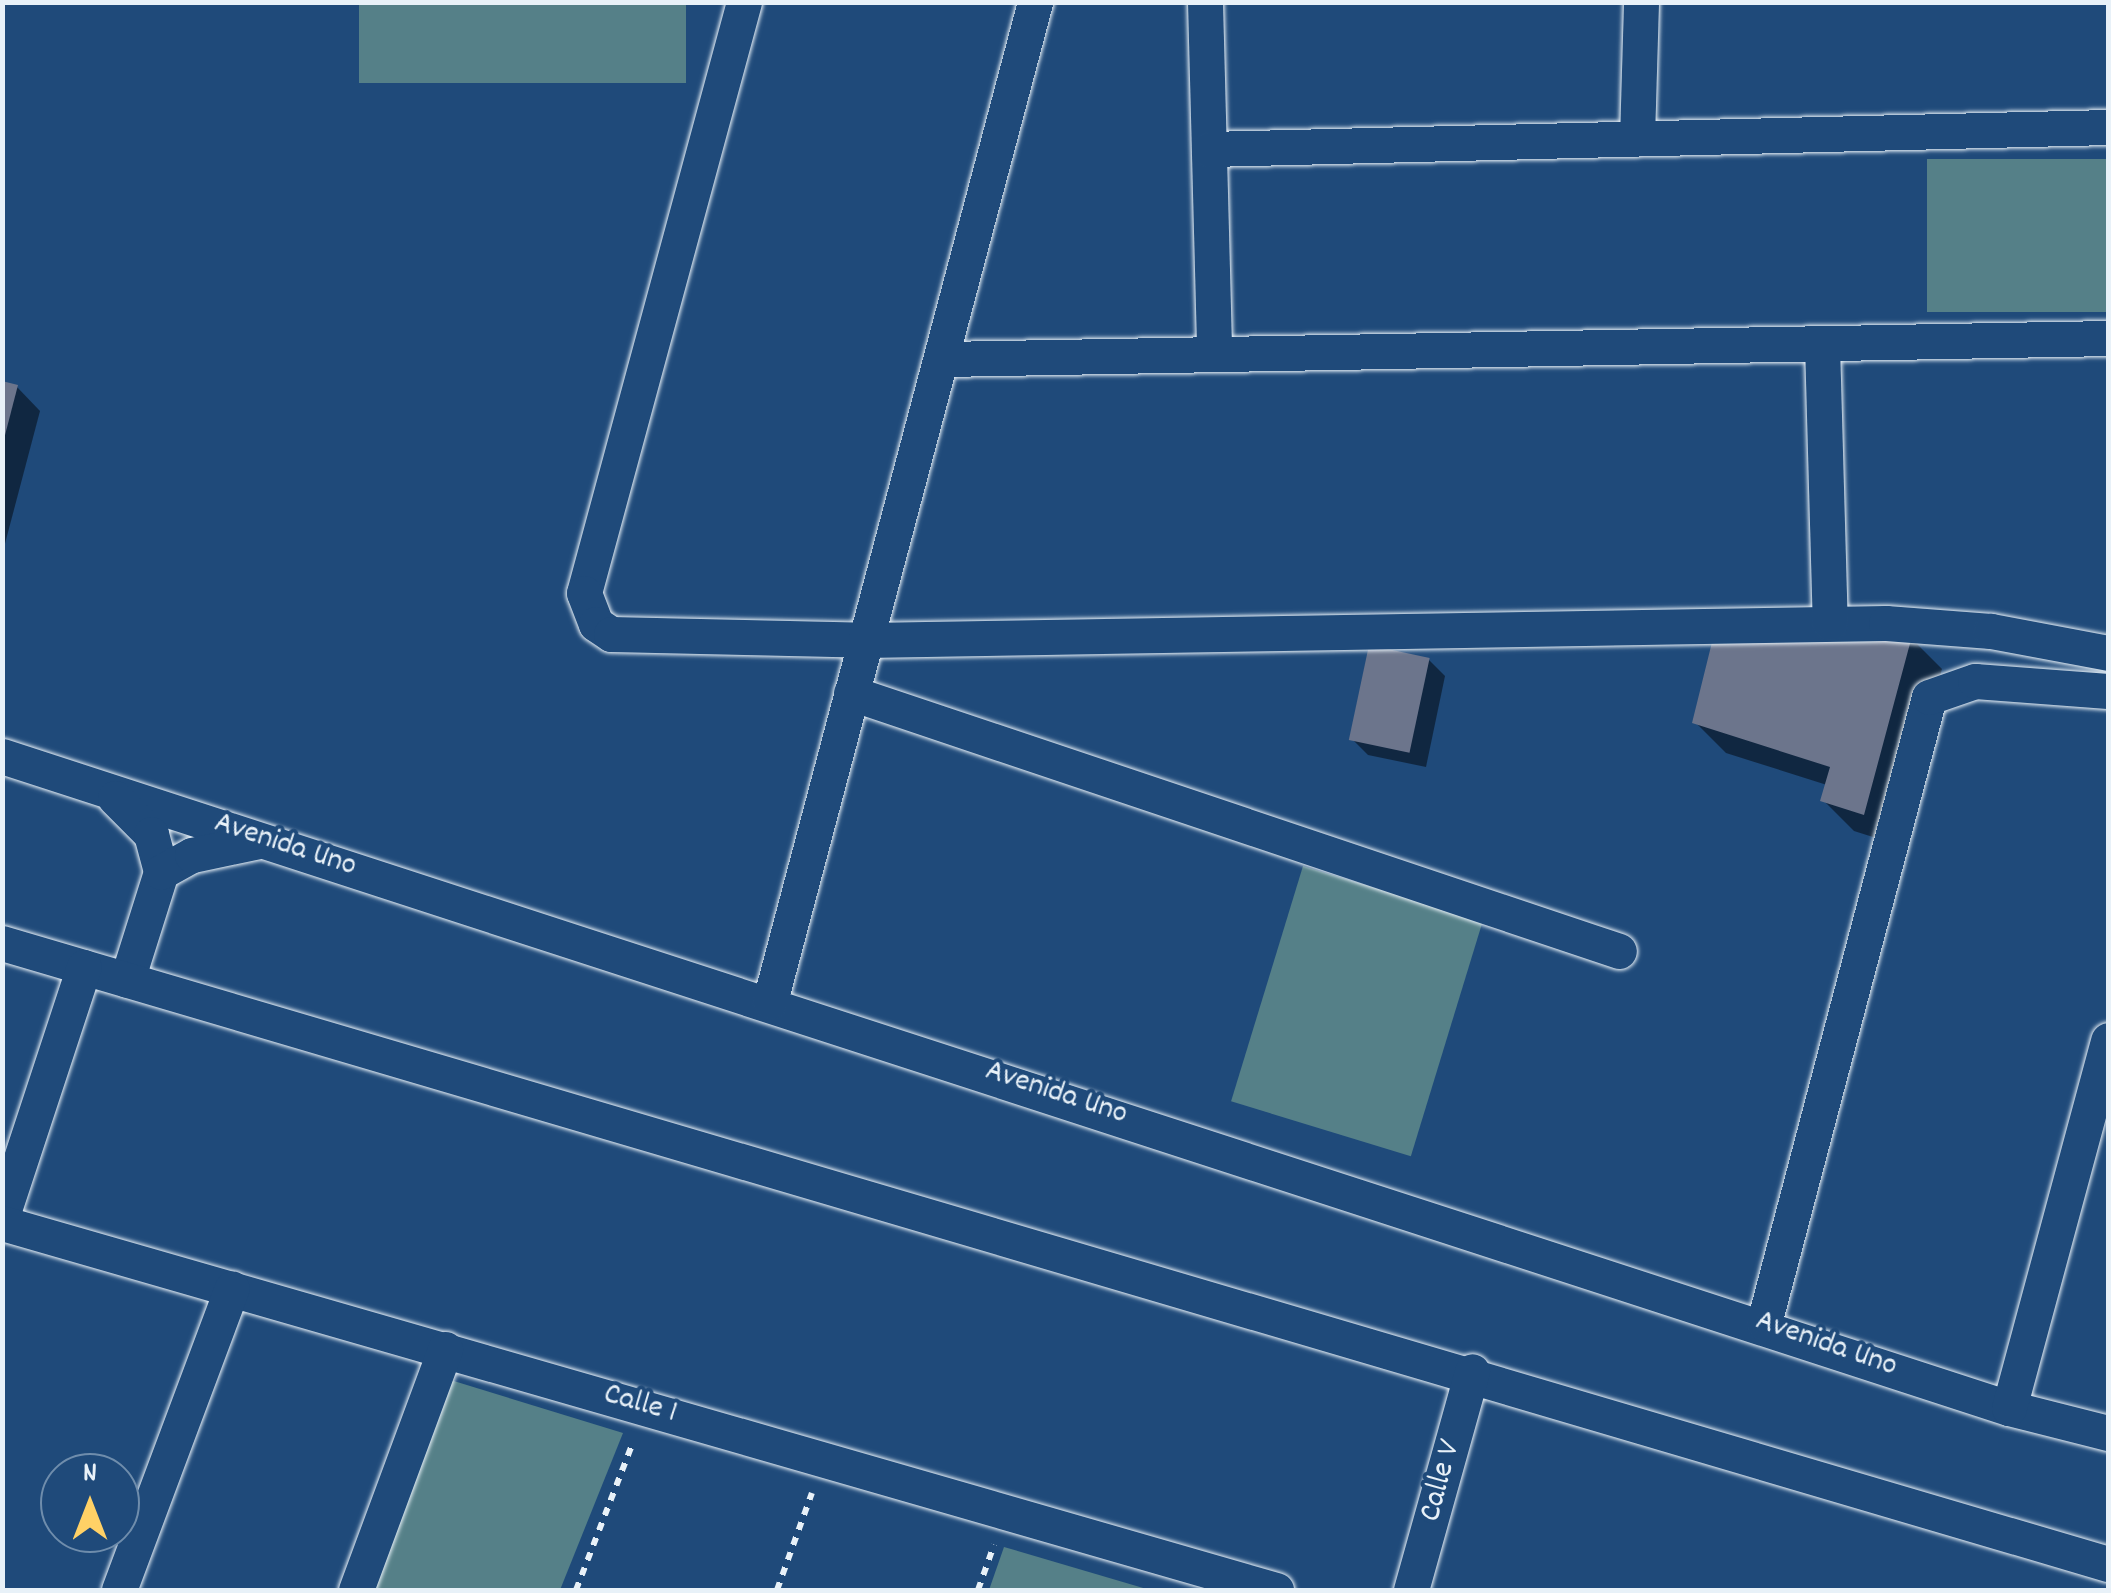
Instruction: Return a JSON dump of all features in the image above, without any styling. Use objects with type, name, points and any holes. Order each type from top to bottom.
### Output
[{"type":"street","points":[[744,2],[584,593],[596,624],[630,638],[866,640],[1830,623],[1991,631],[2108,654]]},
{"type":"street","points":[[770,1001],[1035,2]]},
{"type":"street","points":[[1206,2],[1214,354]]},
{"type":"street","points":[[1637,138],[1641,2]]},
{"type":"street","points":[[1209,149],[2108,127]]},
{"type":"street","points":[[942,359],[2108,338]]},
{"type":"street","points":[[1822,344],[1830,623]]},
{"type":"street","points":[[2033,684],[2038,642]]},
{"type":"street","points":[[1764,1323],[1860,970],[1920,716],[1929,697],[1949,685],[2033,684],[2108,691]]},
{"type":"street","points":[[851,693],[1619,951]]},
{"type":"street","name":"Avenida Uno","points":[[2,756],[1764,1323],[2009,1408],[2108,1434]]},
{"type":"street","points":[[102,788],[136,812],[151,834],[161,872],[126,980]]},
{"type":"street","points":[[161,872],[228,844],[264,840]]},
{"type":"street","points":[[2,943],[1472,1371],[2108,1564]]},
{"type":"street","points":[[2,1220],[84,967]]},
{"type":"street","points":[[2009,1408],[2108,1040]]},
{"type":"street","name":"Calle 1","points":[[2,1220],[1276,1590]]},
{"type":"street","points":[[119,1590],[232,1288]]},
{"type":"street","points":[[356,1590],[445,1349]]},
{"type":"street","name":"Calle V","points":[[1411,1590],[1472,1371]]},
{"type":"path","points":[[576,1590],[647,1406]]},
{"type":"path","points":[[777,1590],[825,1458]]},
{"type":"green space","points":[[359,3],[686,3],[686,83],[359,83]]},
{"type":"green space","points":[[1927,159],[2108,159],[2108,312],[1927,312]]},
{"type":"green space","points":[[1303,866],[1483,921],[1411,1156],[1231,1101]]},
{"type":"green space","points":[[444,1378],[623,1433],[560,1590],[363,1590]]},
{"type":"green space","points":[[1004,1547],[1150,1590],[989,1590]]},
{"type":"building","points":[[2,381],[18,385],[4,439],[2,439]]},
{"type":"building","points":[[1714,634],[1912,636],[1864,815],[1820,801],[1830,767],[1692,723]]},
{"type":"building","points":[[1369,645],[1430,658],[1409,753],[1349,740]]}]
